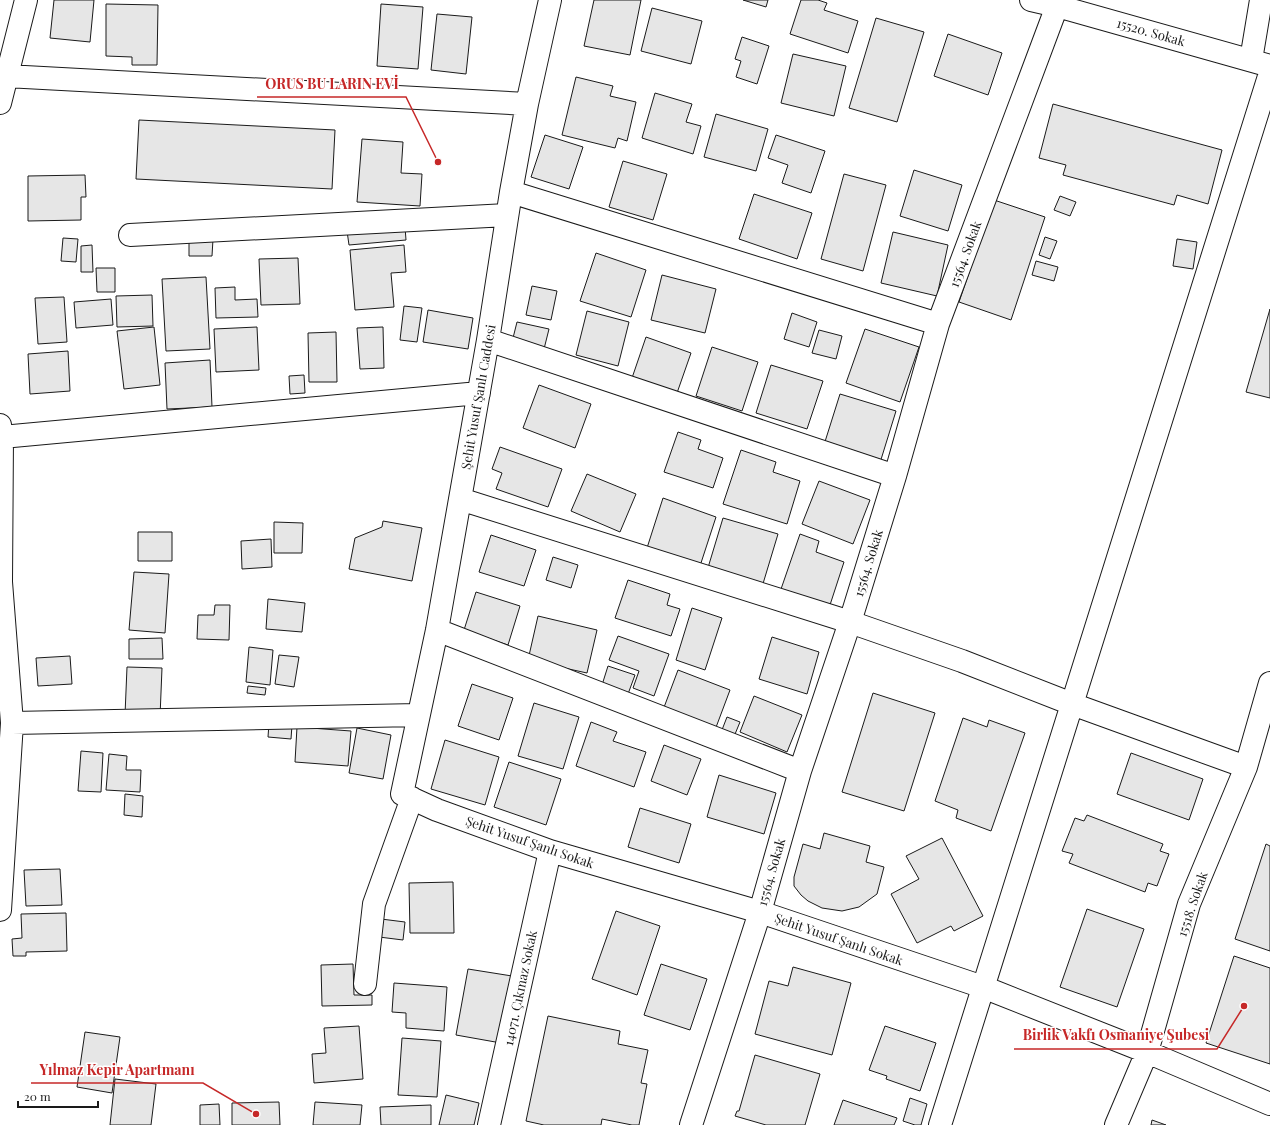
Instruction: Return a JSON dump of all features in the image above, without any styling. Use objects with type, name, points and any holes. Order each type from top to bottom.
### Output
[{"type":"street","points":[[0,103],[26,0]]},
{"type":"street","name":"Şehit Yusuf Şanlı Caddesi","points":[[365,984],[374,904],[407,796],[418,715],[437,630],[488,340],[511,192],[527,104],[550,0]]},
{"type":"street","name":"15520. Sokak","points":[[1031,0],[1260,63]]},
{"type":"street","points":[[1260,63],[1261,0]]},
{"type":"street","name":"15564. Sokak","points":[[691,1125],[760,912],[800,771],[850,622],[895,476],[938,324],[1057,6]]},
{"type":"street","points":[[940,1125],[1270,73]]},
{"type":"street","points":[[6,76],[527,104]]},
{"type":"street","points":[[511,192],[938,324]]},
{"type":"street","points":[[130,235],[507,215]]},
{"type":"street","points":[[488,340],[895,476]]},
{"type":"street","points":[[0,910],[4,809],[12,723],[1,582],[1,431],[479,393]]},
{"type":"street","points":[[460,499],[850,622],[962,661],[1072,704],[1246,767]]},
{"type":"street","points":[[437,630],[800,771]]},
{"type":"street","name":"15518. Sokak","points":[[1116,1125],[1147,1052],[1190,904],[1246,767],[1270,683]]},
{"type":"street","points":[[12,723],[418,715]]},
{"type":"street","name":"Şehit Yusuf Şanlı Sokak","points":[[407,796],[437,810],[550,852],[760,912],[983,987],[1147,1052],[1270,1104]]},
{"type":"street","name":"14071. Çıkmaz Sokak","points":[[489,1125],[550,852]]},
{"type":"building","points":[[54,0],[94,0],[90,42],[50,38]]},
{"type":"building","points":[[594,0],[641,0],[630,55],[584,46]]},
{"type":"building","points":[[743,0],[768,0],[766,7]]},
{"type":"building","points":[[801,0],[818,0],[827,3],[824,10],[858,21],[848,53],[790,34]]},
{"type":"building","points":[[106,4],[158,5],[157,65],[132,65],[132,57],[106,56]]},
{"type":"building","points":[[381,4],[423,7],[418,69],[377,66]]},
{"type":"building","points":[[652,8],[702,21],[691,64],[641,51]]},
{"type":"building","points":[[437,14],[472,17],[466,74],[431,70]]},
{"type":"building","points":[[876,18],[924,32],[897,122],[849,108]]},
{"type":"building","points":[[948,34],[1002,53],[988,95],[934,76]]},
{"type":"building","points":[[742,37],[769,46],[757,84],[736,77],[741,61],[735,59]]},
{"type":"building","points":[[793,54],[846,66],[834,116],[781,103]]},
{"type":"building","points":[[576,77],[613,86],[610,96],[636,102],[627,141],[618,138],[615,148],[562,135]]},
{"type":"building","points":[[655,93],[692,104],[686,122],[701,126],[693,154],[642,138]]},
{"type":"building","points":[[1053,104],[1222,150],[1208,204],[1177,195],[1174,205],[1063,175],[1066,165],[1039,158]]},
{"type":"building","points":[[716,114],[768,129],[756,171],[704,157]]},
{"type":"building","points":[[139,120],[335,130],[332,189],[136,179]]},
{"type":"building","points":[[545,135],[583,147],[569,189],[531,177]]},
{"type":"building","points":[[776,135],[825,151],[811,193],[782,183],[788,165],[768,158]]},
{"type":"building","points":[[362,139],[403,142],[401,173],[422,174],[420,206],[357,202]]},
{"type":"building","points":[[623,161],[667,174],[653,220],[609,207]]},
{"type":"building","points":[[914,170],[962,185],[948,231],[900,216]]},
{"type":"building","points":[[844,174],[886,185],[863,271],[821,259]]},
{"type":"building","points":[[85,175],[86,197],[81,197],[81,220],[28,221],[28,176]]},
{"type":"building","points":[[754,194],[812,213],[797,259],[739,239]]},
{"type":"building","points":[[1060,196],[1076,202],[1070,216],[1054,210]]},
{"type":"building","points":[[994,200],[1045,217],[1011,320],[959,302]]},
{"type":"building","points":[[405,227],[406,240],[349,245],[347,231]]},
{"type":"building","points":[[893,232],[948,245],[937,296],[881,283]]},
{"type":"building","points":[[1045,237],[1057,241],[1050,259],[1039,255]]},
{"type":"building","points":[[63,238],[78,239],[76,262],[61,261]]},
{"type":"building","points":[[189,239],[213,239],[212,256],[189,256]]},
{"type":"building","points":[[1177,239],[1197,242],[1193,269],[1173,266]]},
{"type":"building","points":[[92,245],[93,272],[81,272],[81,246]]},
{"type":"building","points":[[404,245],[406,272],[391,273],[394,307],[355,310],[350,250]]},
{"type":"building","points":[[596,253],[646,270],[631,317],[580,301]]},
{"type":"building","points":[[298,258],[300,304],[261,305],[259,259]]},
{"type":"building","points":[[1036,261],[1058,267],[1054,281],[1032,275]]},
{"type":"building","points":[[96,268],[115,268],[115,292],[97,292]]},
{"type":"building","points":[[662,275],[716,289],[705,333],[651,320]]},
{"type":"building","points":[[206,277],[210,349],[166,351],[162,279]]},
{"type":"building","points":[[532,286],[557,291],[551,320],[526,315]]},
{"type":"building","points":[[235,287],[235,300],[257,299],[258,317],[216,318],[215,288]]},
{"type":"building","points":[[152,295],[153,326],[117,327],[116,296]]},
{"type":"building","points":[[64,297],[67,342],[38,344],[35,298]]},
{"type":"building","points":[[111,299],[113,325],[76,328],[74,302]]},
{"type":"building","points":[[404,306],[422,308],[417,342],[400,340]]},
{"type":"building","points":[[1270,309],[1270,398],[1246,392]]},
{"type":"building","points":[[428,310],[473,318],[468,349],[423,342]]},
{"type":"building","points":[[587,311],[629,322],[618,366],[576,355]]},
{"type":"building","points":[[792,313],[817,322],[809,347],[784,339]]},
{"type":"building","points":[[517,322],[549,329],[544,349],[512,342]]},
{"type":"building","points":[[154,327],[160,385],[124,389],[117,331]]},
{"type":"building","points":[[257,327],[259,370],[216,372],[214,329]]},
{"type":"building","points":[[383,327],[384,368],[360,369],[357,328]]},
{"type":"building","points":[[865,329],[919,347],[900,402],[846,383]]},
{"type":"building","points":[[819,330],[842,336],[836,359],[812,353]]},
{"type":"building","points":[[336,332],[337,382],[309,382],[308,333]]},
{"type":"building","points":[[646,337],[691,353],[677,393],[632,378]]},
{"type":"building","points":[[712,347],[758,362],[742,411],[696,396]]},
{"type":"building","points":[[68,351],[70,391],[30,394],[28,354]]},
{"type":"building","points":[[210,360],[212,407],[167,409],[165,363]]},
{"type":"building","points":[[771,365],[823,381],[807,429],[756,413]]},
{"type":"building","points":[[304,375],[305,393],[290,394],[289,376]]},
{"type":"building","points":[[539,385],[591,404],[575,448],[523,428]]},
{"type":"building","points":[[840,394],[896,411],[879,466],[823,448]]},
{"type":"building","points":[[678,432],[701,440],[698,449],[723,458],[713,488],[664,472]]},
{"type":"building","points":[[500,447],[562,469],[548,507],[496,489],[502,473],[492,469]]},
{"type":"building","points":[[741,450],[776,462],[773,472],[800,481],[787,524],[723,504]]},
{"type":"building","points":[[587,474],[636,494],[620,532],[571,511]]},
{"type":"building","points":[[819,481],[870,500],[853,544],[802,524]]},
{"type":"building","points":[[663,498],[716,517],[700,566],[647,548]]},
{"type":"building","points":[[723,518],[778,534],[762,587],[707,571]]},
{"type":"building","points":[[383,521],[422,528],[412,581],[349,569],[355,538],[382,527]]},
{"type":"building","points":[[274,522],[303,523],[302,553],[274,553]]},
{"type":"building","points":[[138,532],[172,532],[172,561],[138,561]]},
{"type":"building","points":[[800,534],[819,541],[816,552],[844,562],[829,608],[780,592]]},
{"type":"building","points":[[491,535],[536,550],[524,586],[479,572]]},
{"type":"building","points":[[271,539],[272,567],[242,569],[241,541]]},
{"type":"building","points":[[553,557],[578,565],[571,588],[546,580]]},
{"type":"building","points":[[134,572],[169,574],[165,633],[129,630]]},
{"type":"building","points":[[628,580],[670,594],[667,605],[680,609],[671,636],[615,618]]},
{"type":"building","points":[[476,592],[520,606],[508,645],[464,630]]},
{"type":"building","points":[[268,599],[305,603],[302,632],[266,629]]},
{"type":"building","points":[[215,605],[230,605],[229,640],[197,639],[198,615],[214,615]]},
{"type":"building","points":[[692,608],[722,618],[705,670],[676,660]]},
{"type":"building","points":[[538,616],[597,630],[587,673],[528,660]]},
{"type":"building","points":[[618,636],[669,654],[654,696],[633,688],[639,671],[609,660]]},
{"type":"building","points":[[772,637],[819,652],[807,694],[759,679]]},
{"type":"building","points":[[162,638],[163,659],[129,659],[129,639]]},
{"type":"building","points":[[249,647],[273,650],[270,685],[246,682]]},
{"type":"building","points":[[279,655],[299,657],[294,687],[275,684]]},
{"type":"building","points":[[70,656],[72,684],[38,686],[36,658]]},
{"type":"building","points":[[608,666],[635,675],[628,694],[602,685]]},
{"type":"building","points":[[127,667],[162,668],[160,717],[125,715]]},
{"type":"building","points":[[678,670],[730,690],[715,730],[663,710]]},
{"type":"building","points":[[472,684],[513,698],[499,740],[458,726]]},
{"type":"building","points":[[248,686],[266,688],[265,695],[247,693]]},
{"type":"building","points":[[873,693],[935,713],[904,811],[842,792]]},
{"type":"building","points":[[754,696],[802,715],[787,752],[740,732]]},
{"type":"building","points":[[534,703],[579,717],[563,769],[518,756]]},
{"type":"building","points":[[727,717],[740,722],[733,739],[720,735]]},
{"type":"building","points":[[963,718],[987,727],[989,720],[1025,733],[991,831],[956,818],[958,810],[935,801]]},
{"type":"building","points":[[591,722],[617,732],[613,741],[646,752],[634,787],[576,766]]},
{"type":"building","points":[[269,723],[292,725],[291,739],[268,737]]},
{"type":"building","points":[[297,727],[351,731],[348,766],[295,762]]},
{"type":"building","points":[[357,728],[391,735],[383,779],[349,773]]},
{"type":"building","points":[[445,740],[499,757],[485,805],[431,789]]},
{"type":"building","points":[[664,745],[701,759],[687,795],[651,781]]},
{"type":"building","points":[[81,751],[103,753],[101,792],[78,791]]},
{"type":"building","points":[[1131,753],[1203,779],[1189,820],[1117,794]]},
{"type":"building","points":[[109,754],[127,756],[126,770],[141,770],[140,792],[106,790]]},
{"type":"building","points":[[509,762],[561,779],[546,825],[494,807]]},
{"type":"building","points":[[719,775],[776,793],[764,834],[707,817]]},
{"type":"building","points":[[125,794],[143,796],[142,817],[124,815]]},
{"type":"building","points":[[640,808],[691,824],[679,863],[628,847]]},
{"type":"building","points":[[1087,815],[1163,844],[1160,851],[1169,854],[1157,886],[1148,883],[1145,892],[1069,863],[1073,854],[1062,851],[1075,818],[1084,821]]},
{"type":"building","points":[[824,833],[870,846],[866,862],[884,867],[877,894],[859,907],[842,911],[822,908],[808,901],[794,886],[794,877],[803,844],[820,849]]},
{"type":"building","points":[[942,838],[983,916],[954,931],[951,926],[917,943],[891,894],[919,879],[906,856]]},
{"type":"building","points":[[1266,844],[1270,846],[1270,951],[1235,939]]},
{"type":"building","points":[[60,869],[62,905],[26,906],[24,870]]},
{"type":"building","points":[[453,882],[454,933],[410,933],[409,883]]},
{"type":"building","points":[[1087,909],[1144,929],[1117,1007],[1060,987]]},
{"type":"building","points":[[616,911],[660,926],[637,995],[592,979]]},
{"type":"building","points":[[66,913],[67,951],[26,952],[26,956],[13,956],[12,939],[22,938],[21,914]]},
{"type":"building","points":[[381,919],[405,922],[403,940],[379,937]]},
{"type":"building","points":[[1234,956],[1270,968],[1270,1064],[1206,1043]]},
{"type":"building","points":[[353,964],[354,995],[372,995],[372,1005],[322,1006],[321,965]]},
{"type":"building","points":[[661,964],[707,979],[690,1030],[644,1015]]},
{"type":"building","points":[[793,967],[851,983],[832,1055],[755,1034],[769,981],[788,986]]},
{"type":"building","points":[[468,969],[512,976],[501,1043],[456,1035]]},
{"type":"building","points":[[394,983],[447,987],[444,1031],[406,1028],[406,1013],[392,1012]]},
{"type":"building","points":[[548,1016],[620,1031],[618,1044],[648,1050],[641,1083],[647,1084],[639,1125],[602,1119],[601,1125],[544,1125],[526,1121]]},
{"type":"building","points":[[359,1026],[363,1079],[314,1083],[312,1054],[326,1053],[324,1028]]},
{"type":"building","points":[[885,1026],[936,1043],[920,1091],[886,1079],[887,1076],[869,1070]]},
{"type":"building","points":[[85,1032],[120,1037],[112,1093],[77,1087]]},
{"type":"building","points":[[402,1038],[441,1041],[437,1097],[398,1095]]},
{"type":"building","points":[[755,1055],[820,1074],[805,1125],[766,1125],[735,1116],[737,1111],[739,1111]]},
{"type":"building","points":[[115,1079],[156,1084],[151,1125],[110,1125]]},
{"type":"building","points":[[446,1095],[479,1103],[474,1125],[439,1125]]},
{"type":"building","points":[[910,1098],[927,1104],[921,1125],[915,1125],[903,1121]]},
{"type":"building","points":[[843,1100],[897,1118],[894,1125],[834,1125]]},
{"type":"building","points":[[279,1102],[280,1125],[232,1125],[232,1103]]},
{"type":"building","points":[[315,1102],[362,1105],[360,1125],[313,1125]]},
{"type":"building","points":[[219,1104],[220,1125],[200,1125],[200,1105]]},
{"type":"building","points":[[431,1105],[431,1125],[381,1125],[380,1107]]},
{"type":"building","points":[[1152,1120],[1166,1125],[1151,1125]]},
{"type":"place","name":"ORUS BU LARIN EVİ","points":[[438,162]]},
{"type":"place","name":"Birlik Vakfı Osmaniye Şubesi","points":[[1244,1006]]},
{"type":"place","name":"Yılmaz Kepir Apartmanı","points":[[256,1114]]}]
